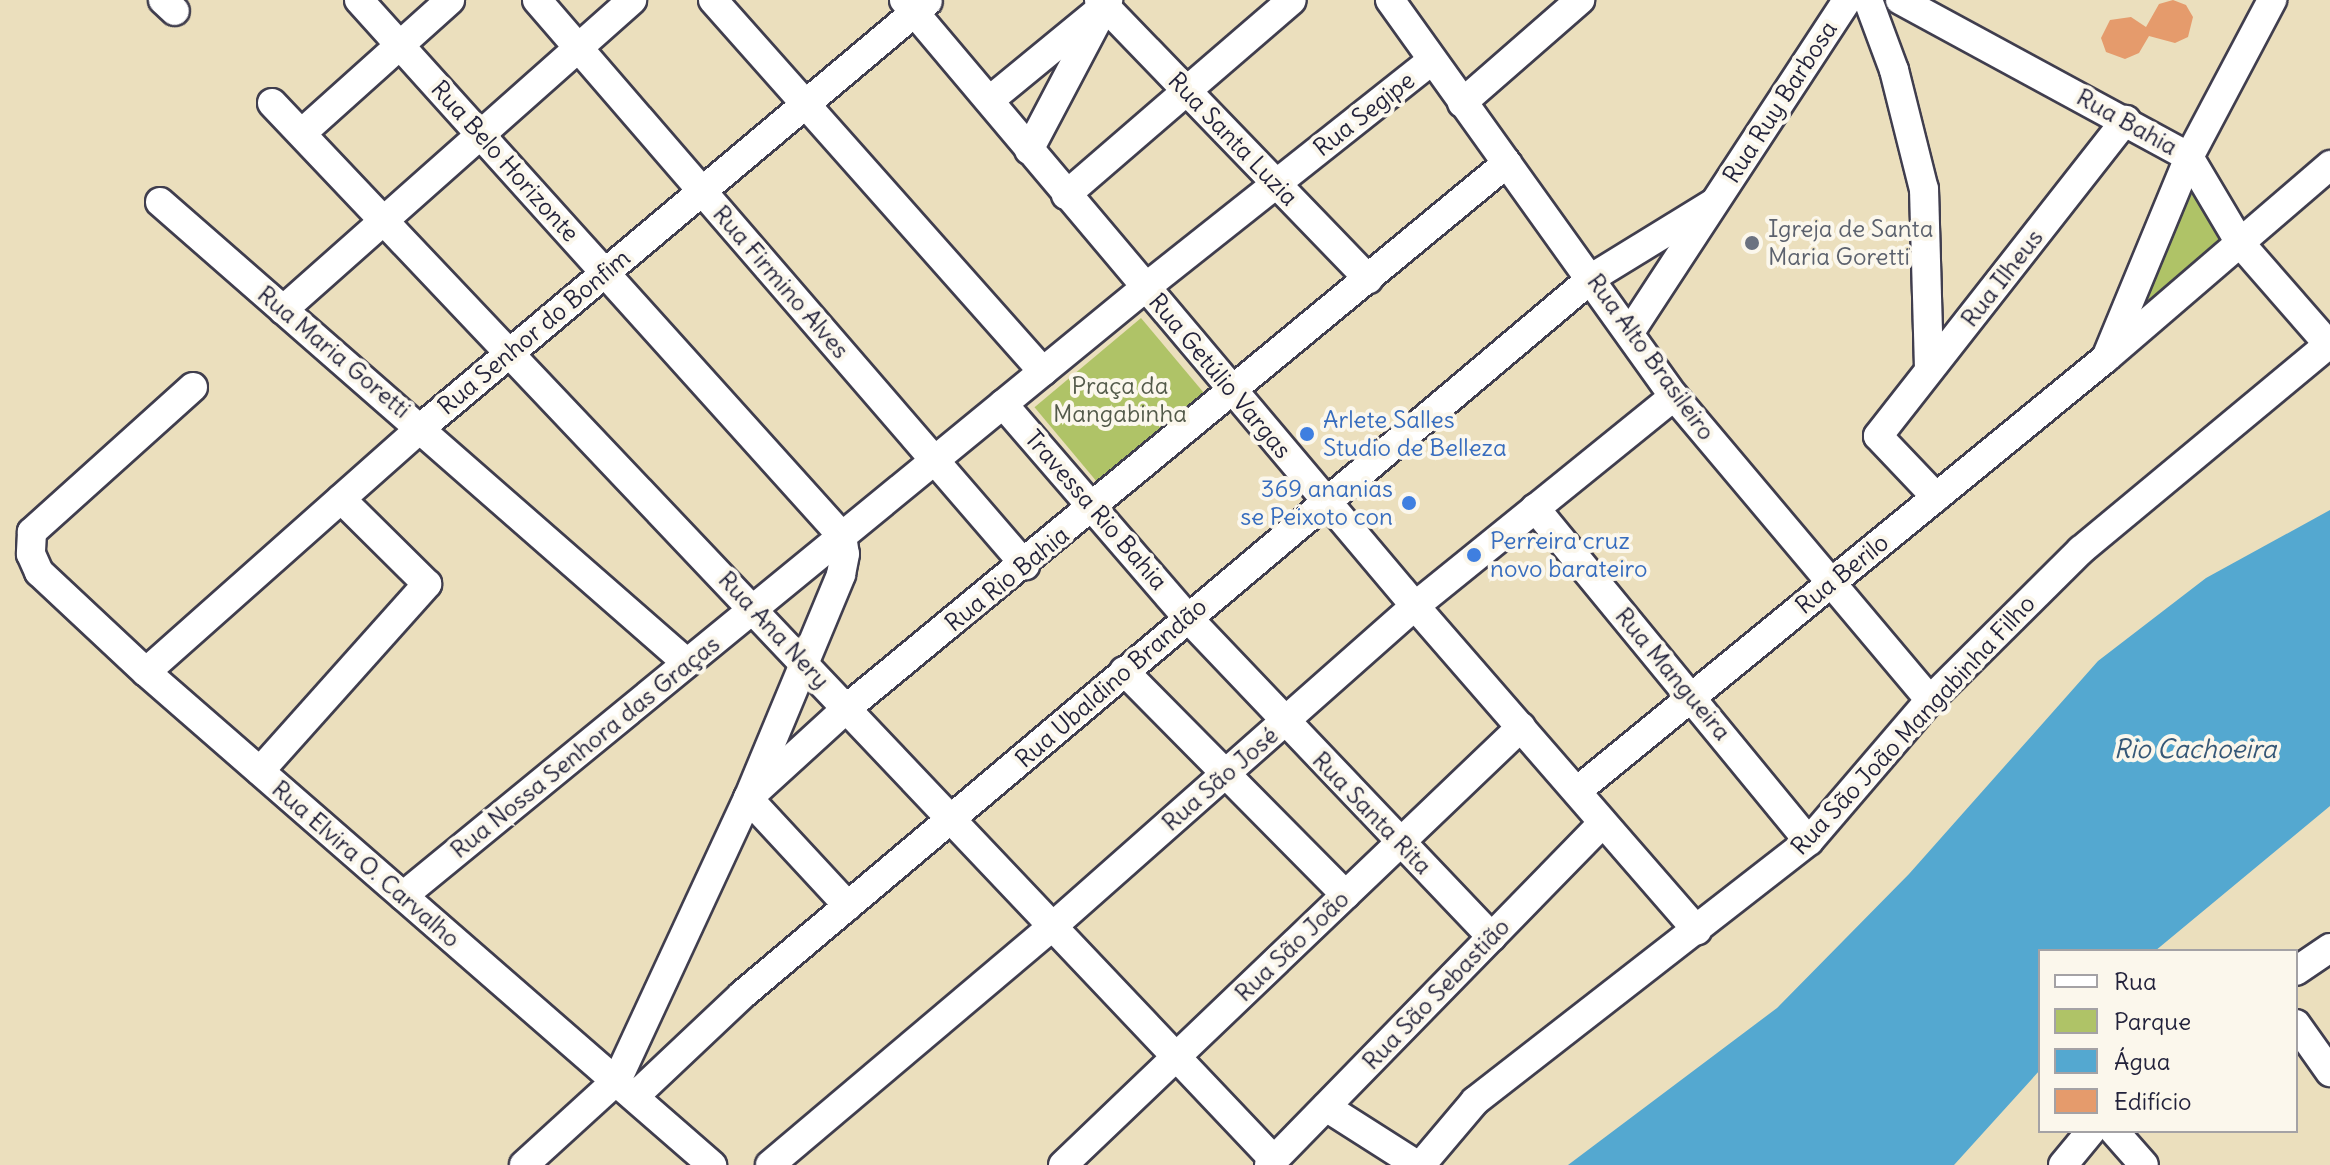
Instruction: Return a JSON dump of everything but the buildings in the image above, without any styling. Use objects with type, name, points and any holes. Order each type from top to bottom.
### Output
[{"type":"street","name":"Rua Belo Horizonte","points":[[359,0],[842,536]]},
{"type":"street","points":[[302,133],[450,0]]},
{"type":"street","name":"Rua Firmino Alves","points":[[537,0],[1025,565]]},
{"type":"street","points":[[283,310],[383,217],[632,0]]},
{"type":"street","points":[[713,0],[1043,372]]},
{"type":"street","points":[[1066,195],[1292,0]]},
{"type":"street","name":"Rua Alto Brasileiro","points":[[1390,0],[1462,103],[1593,277],[1674,396],[1833,581],[1930,700]]},
{"type":"street","points":[[1462,103],[1580,0]]},
{"type":"street","name":"Rua Ruy Barbosa","points":[[1630,332],[1847,0]]},
{"type":"street","points":[[1868,0],[1910,126],[1924,189],[1931,282],[1929,369]]},
{"type":"street","name":"Rua Bahia","points":[[1900,0],[2126,120],[2189,157],[2240,243],[2329,343]]},
{"type":"street","name":"Rua Berilo","points":[[2106,358],[2189,157],[2272,0]]},
{"type":"street","points":[[990,100],[1106,1]]},
{"type":"street","points":[[1029,150],[1106,1]]},
{"type":"street","name":"Rua Santa Luzia","points":[[1106,1],[1187,91],[1368,279]]},
{"type":"street","name":"Rua Senhor do Bonfim","points":[[146,672],[422,427],[806,105],[916,4]]},
{"type":"street","name":"Rua Getúlio Vargas","points":[[916,4],[1066,195],[1415,606],[1697,930]]},
{"type":"street","name":"Rua Segipe","points":[[1146,287],[1432,60]]},
{"type":"street","name":"Rua Ana Nery","points":[[272,103],[512,350],[1052,927],[1177,1056],[1272,1162]]},
{"type":"street","name":"Rua Ilheus","points":[[1936,497],[1878,436],[2126,120]]},
{"type":"street","name":"Rua Rio Bahia","points":[[626,1088],[748,798],[847,708],[1097,507],[1507,163]]},
{"type":"street","name":"Rua Berilo","points":[[1577,791],[2106,358],[2330,165]]},
{"type":"street","name":"Rua Maria Goretti","points":[[160,202],[422,427],[687,663]]},
{"type":"street","name":"Rua Ruy Barbosa","points":[[1593,277],[1712,204]]},
{"type":"street","name":"Rua Ubaldino Brandão","points":[[524,1165],[626,1088],[848,906],[1593,277]]},
{"type":"street","name":"Rua Nossa Senhora das Graças","points":[[403,896],[1146,287]]},
{"type":"street","name":"Rua São João Mangabinha Filho","points":[[1419,1165],[1475,1101],[1809,841],[1930,700],[2081,550],[2329,343]]},
{"type":"street","name":"Rua Elvira O. Carvalho","points":[[193,387],[32,532],[31,554],[39,572],[146,672],[712,1165]]},
{"type":"street","name":"Rua São José","points":[[770,1165],[1052,927],[1415,606],[1674,396]]},
{"type":"street","name":"Travessa Rio Bahia","points":[[1003,404],[1097,507],[1187,617]]},
{"type":"street","points":[[260,771],[427,584],[341,499]]},
{"type":"street","name":"Rua Mangueira","points":[[1535,508],[1809,841]]},
{"type":"street","points":[[842,536],[844,565],[748,798],[848,906]]},
{"type":"street","name":"Rua Santa Rita","points":[[1187,617],[1492,937]]},
{"type":"street","points":[[1124,671],[1227,771],[1346,895]]},
{"type":"street","name":"Rua São João","points":[[1063,1165],[1521,727]]},
{"type":"street","name":"Rua São Sebastião","points":[[1272,1162],[1603,823]]},
{"type":"street","points":[[2298,970],[2330,948]]},
{"type":"street","points":[[2298,1027],[2330,1072]]},
{"type":"street","points":[[1326,1107],[1419,1165]]},
{"type":"street","points":[[2063,1165],[2089,1133]]},
{"type":"street","points":[[2116,1133],[2144,1165]]},
{"type":"green space","points":[[2191,187],[2223,238],[2144,307]]},
{"type":"green space","name":"Praça da Mangabinha","points":[[1141,318],[1205,394],[1098,483],[1035,407]]},
{"type":"water","name":"Rio Cachoeira","points":[[2330,510],[2330,806],[2157,949],[2038,949],[2038,1072],[1954,1165],[1568,1165],[1777,1008],[1909,874],[2098,661],[2206,578]]},
{"type":"place","name":"Igreja de Santa Maria Goretti","points":[[1752,243]]},
{"type":"place","name":"Arlete Salles Studio de Belleza","points":[[1307,434]]},
{"type":"place","name":"369 ananias se Peixoto con","points":[[1409,503]]},
{"type":"place","name":"Perreira cruz novo barateiro","points":[[1474,555]]}]
